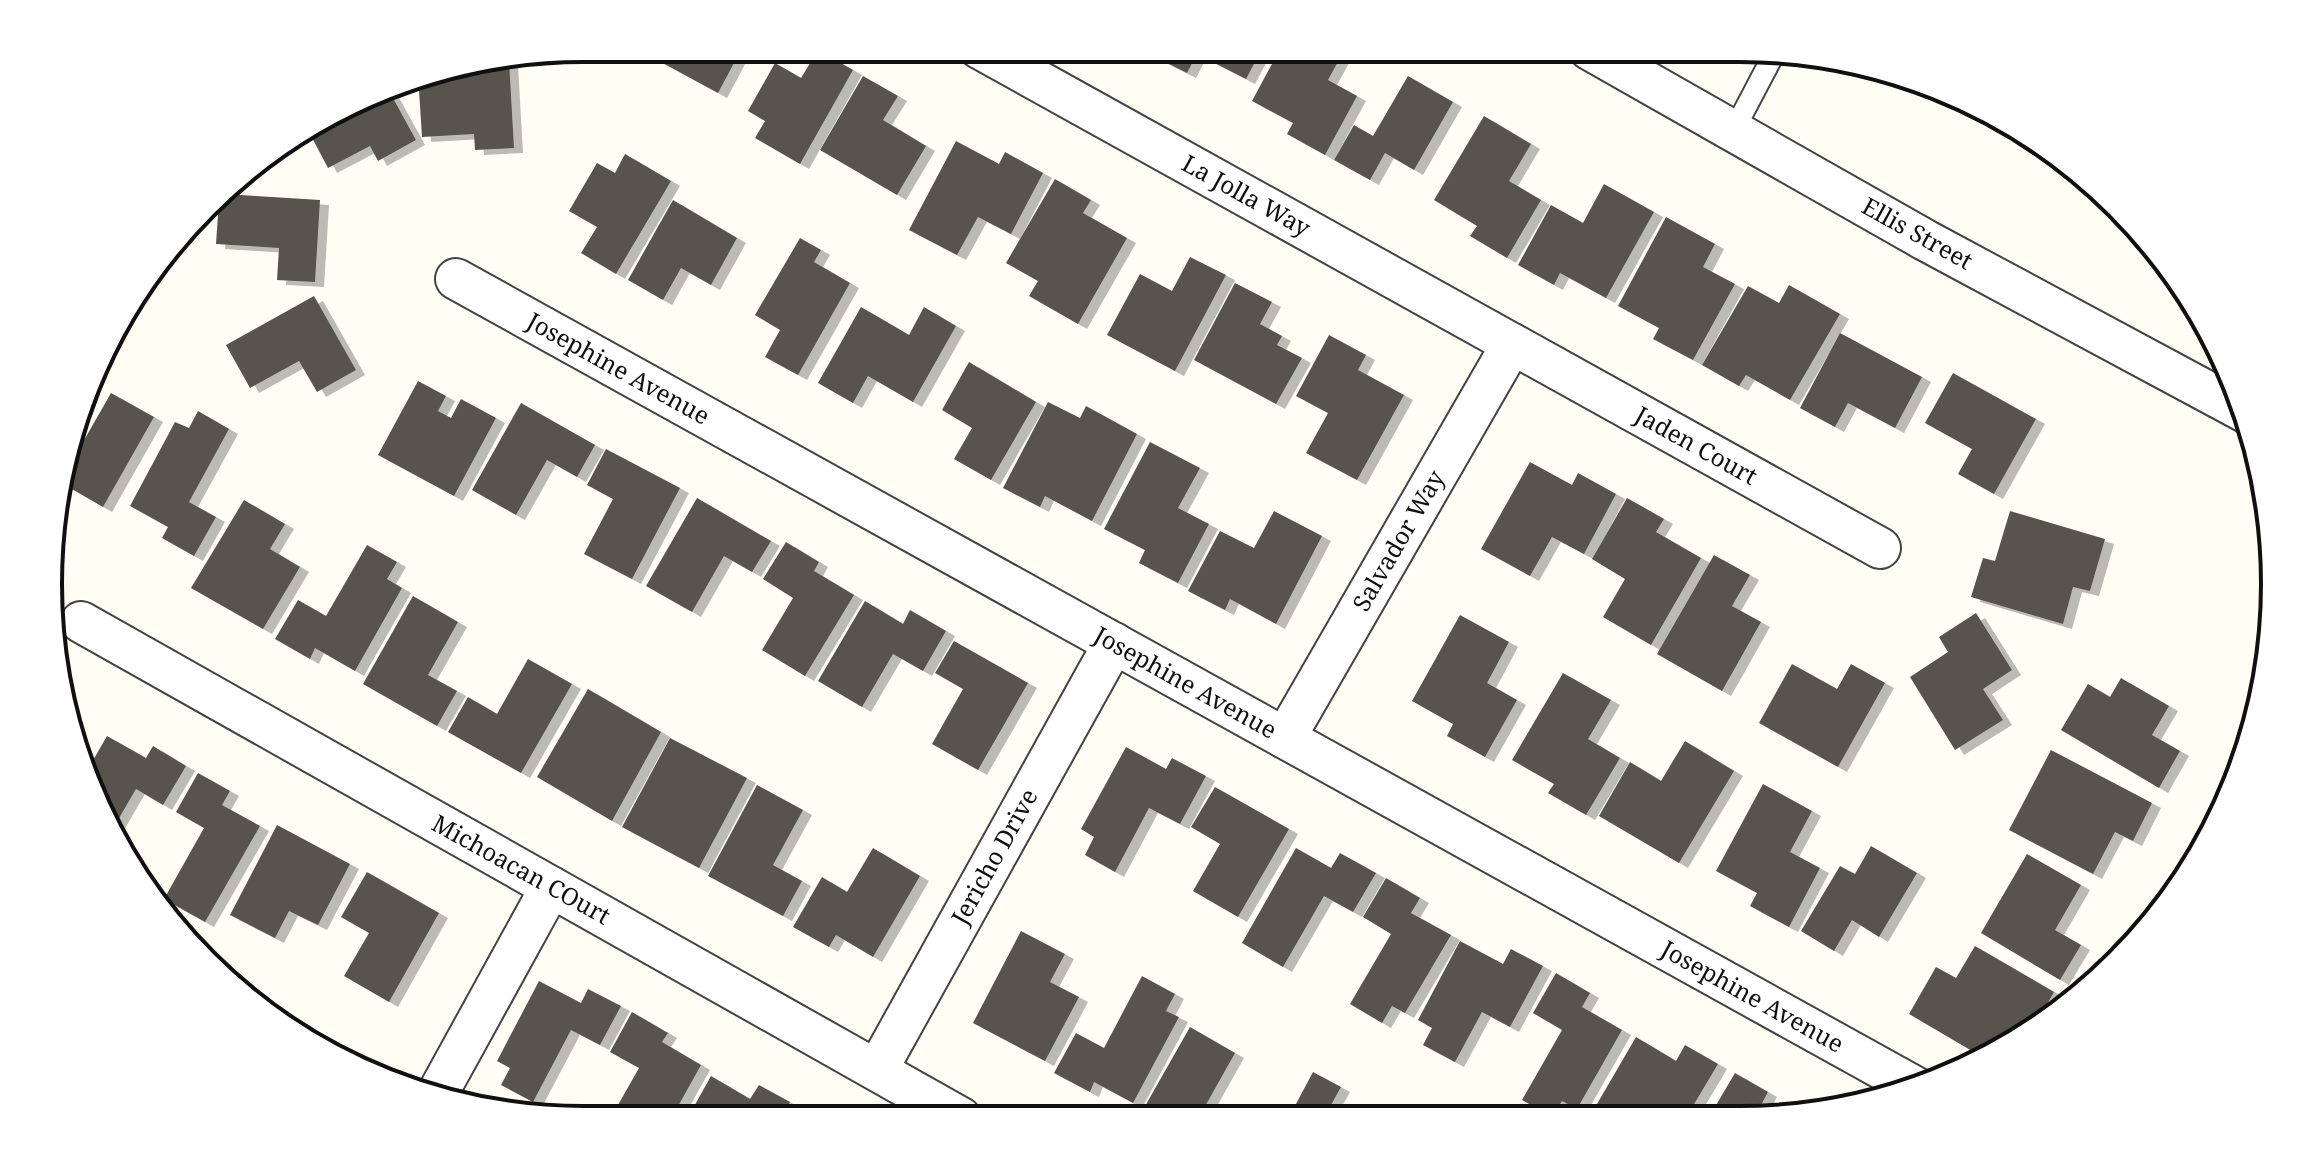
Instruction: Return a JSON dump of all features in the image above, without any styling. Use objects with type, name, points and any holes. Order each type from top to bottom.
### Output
[{"type":"street","name":"La Jolla Way","points":[[1004,62],[1512,344]]},
{"type":"street","name":"Ellis Street","points":[[1617,62],[1925,240],[2224,393]]},
{"type":"street","name":"Josephine Avenue","points":[[456,279],[1902,1080]]},
{"type":"street","name":"Jaden Court","points":[[1512,344],[1880,548]]},
{"type":"street","name":"Salvador Way","points":[[1285,738],[1512,344]]},
{"type":"street","name":"Michoacan COurt","points":[[81,622],[940,1106]]},
{"type":"street","name":"Jericho Drive","points":[[877,1070],[1114,643]]},
{"type":"street","points":[[442,1086],[551,887]]},
{"type":"lane","points":[[1734,130],[1769,63]]},
{"type":"building","points":[[661,62],[735,62],[718,93]]},
{"type":"building","points":[[811,62],[839,62],[853,70],[800,164],[755,138],[765,121],[748,111],[775,63],[801,78]]},
{"type":"building","points":[[1165,62],[1193,62],[1187,73]]},
{"type":"building","points":[[1213,62],[1255,62],[1246,79]]},
{"type":"building","points":[[1273,62],[1338,62],[1328,80],[1357,96],[1325,155],[1287,134],[1293,123],[1252,101]]},
{"type":"building","points":[[509,67],[514,148],[475,150],[474,134],[422,137],[419,89]]},
{"type":"building","points":[[863,76],[898,96],[883,120],[926,146],[897,195],[820,150]]},
{"type":"building","points":[[1408,76],[1453,102],[1414,170],[1385,153],[1370,180],[1334,160],[1354,125],[1373,136]]},
{"type":"building","points":[[393,99],[416,140],[378,161],[370,146],[328,168],[312,139]]},
{"type":"building","points":[[1484,116],[1531,144],[1509,181],[1541,200],[1507,258],[1470,236],[1477,226],[1434,200]]},
{"type":"building","points":[[956,141],[999,164],[1005,152],[1043,173],[1011,234],[978,217],[957,255],[909,230]]},
{"type":"building","points":[[625,154],[671,181],[616,274],[581,253],[597,227],[569,211],[597,163],[615,173]]},
{"type":"building","points":[[1055,179],[1091,200],[1083,213],[1127,238],[1078,324],[1029,296],[1038,281],[1006,263]]},
{"type":"building","points":[[1604,184],[1654,212],[1606,298],[1560,273],[1554,285],[1518,265],[1551,205],[1583,223]]},
{"type":"building","points":[[237,195],[320,200],[315,282],[277,280],[279,248],[216,244],[218,212]]},
{"type":"building","points":[[673,200],[737,238],[711,285],[681,268],[663,300],[628,280]]},
{"type":"building","points":[[1666,217],[1715,244],[1703,267],[1735,284],[1693,360],[1653,339],[1659,328],[1618,306]]},
{"type":"building","points":[[800,238],[821,250],[814,262],[850,283],[798,375],[765,357],[780,330],[755,315]]},
{"type":"building","points":[[1190,257],[1226,275],[1175,371],[1107,335],[1140,274],[1172,291]]},
{"type":"building","points":[[1235,283],[1272,302],[1260,324],[1282,336],[1277,345],[1302,358],[1276,404],[1194,360]]},
{"type":"building","points":[[1789,285],[1840,314],[1790,400],[1746,375],[1739,386],[1702,365],[1748,286],[1779,303]]},
{"type":"building","points":[[314,296],[356,370],[317,392],[299,361],[250,388],[226,345]]},
{"type":"building","points":[[861,307],[909,335],[924,307],[956,326],[913,402],[868,376],[853,403],[818,383]]},
{"type":"building","points":[[1840,333],[1922,377],[1895,428],[1848,403],[1835,427],[1800,408]]},
{"type":"building","points":[[1329,335],[1366,355],[1358,370],[1404,395],[1357,480],[1306,453],[1328,413],[1296,396]]},
{"type":"building","points":[[969,362],[1036,402],[991,480],[954,459],[972,428],[942,410]]},
{"type":"building","points":[[1953,373],[2036,419],[1994,494],[1958,474],[1972,449],[1925,423]]},
{"type":"building","points":[[418,381],[446,396],[438,411],[451,418],[461,399],[496,418],[454,496],[378,455]]},
{"type":"building","points":[[111,393],[154,417],[103,507],[71,488],[81,445]]},
{"type":"building","points":[[1048,402],[1080,418],[1086,406],[1137,434],[1092,521],[1045,496],[1040,507],[1003,488]]},
{"type":"building","points":[[521,403],[595,445],[577,477],[547,460],[516,515],[472,490]]},
{"type":"building","points":[[198,411],[229,429],[189,502],[216,517],[194,556],[162,538],[168,527],[130,506],[175,422],[189,428]]},
{"type":"building","points":[[1150,442],[1200,468],[1178,508],[1209,524],[1178,583],[1139,563],[1145,550],[1104,529]]},
{"type":"building","points":[[606,449],[680,488],[632,579],[584,554],[613,499],[587,485]]},
{"type":"building","points":[[1530,462],[1572,485],[1578,473],[1616,494],[1584,554],[1552,537],[1530,576],[1481,549]]},
{"type":"building","points":[[697,498],[771,541],[752,572],[724,556],[692,612],[646,586]]},
{"type":"building","points":[[1627,498],[1664,519],[1656,532],[1701,558],[1651,645],[1603,617],[1625,579],[1592,559]]},
{"type":"building","points":[[244,500],[285,524],[270,549],[300,567],[263,629],[191,588]]},
{"type":"building","points":[[1274,511],[1322,536],[1276,624],[1230,599],[1225,610],[1188,591],[1220,531],[1254,548]]},
{"type":"building","points":[[2010,511],[2105,539],[2090,591],[2073,587],[2063,624],[1971,597],[1983,558],[1995,561]]},
{"type":"building","points":[[786,542],[819,562],[814,571],[854,595],[805,676],[762,650],[793,598],[763,579]]},
{"type":"building","points":[[367,545],[397,562],[387,579],[402,588],[355,671],[315,648],[310,659],[275,639],[298,600],[326,616]]},
{"type":"building","points":[[1714,555],[1750,575],[1732,606],[1761,622],[1722,691],[1657,654]]},
{"type":"building","points":[[413,596],[458,622],[428,675],[457,691],[437,726],[363,684]]},
{"type":"building","points":[[865,601],[903,624],[910,610],[946,631],[923,671],[893,654],[862,707],[818,681]]},
{"type":"building","points":[[1976,613],[2012,670],[1983,689],[2003,720],[1955,750],[1910,677],[1948,652],[1939,637]]},
{"type":"building","points":[[1460,615],[1509,642],[1487,683],[1517,700],[1485,757],[1447,736],[1453,724],[1412,701]]},
{"type":"building","points":[[954,641],[1028,683],[978,770],[932,744],[963,689],[935,673]]},
{"type":"building","points":[[528,659],[572,684],[521,773],[448,732],[468,697],[497,714]]},
{"type":"building","points":[[1792,664],[1837,689],[1851,664],[1885,683],[1838,767],[1759,723]]},
{"type":"building","points":[[1563,673],[1611,700],[1588,739],[1620,758],[1586,815],[1548,793],[1554,784],[1512,760]]},
{"type":"building","points":[[2121,678],[2169,706],[2152,735],[2180,751],[2159,788],[2061,730],[2088,684],[2110,697]]},
{"type":"building","points":[[588,689],[661,732],[612,821],[537,777]]},
{"type":"building","points":[[107,736],[146,758],[153,746],[186,766],[163,805],[136,789],[118,819],[93,760]]},
{"type":"building","points":[[670,738],[747,778],[699,868],[622,827]]},
{"type":"building","points":[[1685,741],[1734,771],[1679,863],[1599,816],[1630,762],[1661,781]]},
{"type":"building","points":[[1126,747],[1166,769],[1172,758],[1206,776],[1180,824],[1149,808],[1115,872],[1085,855],[1094,837],[1081,829]]},
{"type":"building","points":[[2051,750],[2152,803],[2133,841],[2115,832],[2093,874],[2009,830]]},
{"type":"building","points":[[198,773],[230,791],[222,805],[260,826],[205,922],[171,903],[166,896],[204,828],[176,812]]},
{"type":"building","points":[[1763,784],[1812,811],[1790,852],[1820,868],[1789,927],[1750,906],[1757,893],[1716,871]]},
{"type":"building","points":[[757,785],[803,810],[773,865],[802,881],[783,916],[708,876]]},
{"type":"building","points":[[1215,787],[1289,829],[1238,917],[1193,891],[1220,844],[1191,827]]},
{"type":"building","points":[[277,825],[350,864],[318,925],[289,911],[275,938],[230,915]]},
{"type":"building","points":[[1871,846],[1917,873],[1879,937],[1852,920],[1834,951],[1801,931],[1840,866],[1855,874]]},
{"type":"building","points":[[873,848],[920,876],[873,957],[836,935],[829,947],[793,927],[822,877],[847,892]]},
{"type":"building","points":[[1296,848],[1331,868],[1340,853],[1376,873],[1353,912],[1324,896],[1283,967],[1242,943]]},
{"type":"building","points":[[2027,854],[2081,885],[2055,930],[2081,945],[2060,980],[1981,933]]},
{"type":"building","points":[[367,872],[439,913],[389,1002],[344,976],[369,933],[341,917]]},
{"type":"building","points":[[1386,878],[1420,898],[1411,913],[1451,935],[1405,1013],[1392,1006],[1382,1023],[1350,1004],[1391,934],[1363,917]]},
{"type":"building","points":[[1021,931],[1065,954],[1050,982],[1079,997],[1045,1061],[973,1023]]},
{"type":"building","points":[[1460,941],[1503,964],[1511,949],[1543,966],[1510,1027],[1482,1012],[1455,1062],[1423,1045],[1432,1028],[1418,1020]]},
{"type":"building","points":[[1975,946],[2054,992],[2046,1006],[1972,1051],[1909,1014],[1936,967],[1956,978]]},
{"type":"building","points":[[1556,973],[1590,993],[1582,1007],[1622,1030],[1579,1106],[1562,1101],[1559,1106],[1532,1106],[1522,1100],[1562,1030],[1533,1013]]},
{"type":"building","points":[[1142,976],[1175,994],[1166,1011],[1179,1017],[1133,1103],[1094,1082],[1090,1092],[1054,1073],[1076,1033],[1104,1048]]},
{"type":"building","points":[[539,981],[581,1003],[588,989],[621,1006],[600,1045],[571,1030],[533,1102],[501,1085],[510,1068],[497,1061]]},
{"type":"building","points":[[632,1012],[668,1033],[662,1042],[701,1065],[678,1106],[617,1106],[639,1068],[610,1052]]},
{"type":"building","points":[[1190,1027],[1235,1053],[1205,1106],[1145,1106]]},
{"type":"building","points":[[1636,1037],[1676,1061],[1685,1045],[1718,1064],[1693,1106],[1596,1106]]},
{"type":"building","points":[[1313,1072],[1341,1087],[1333,1106],[1295,1106]]},
{"type":"building","points":[[1735,1073],[1768,1092],[1761,1105],[1716,1106]]},
{"type":"building","points":[[711,1076],[750,1099],[759,1085],[790,1102],[788,1106],[694,1106]]}]
